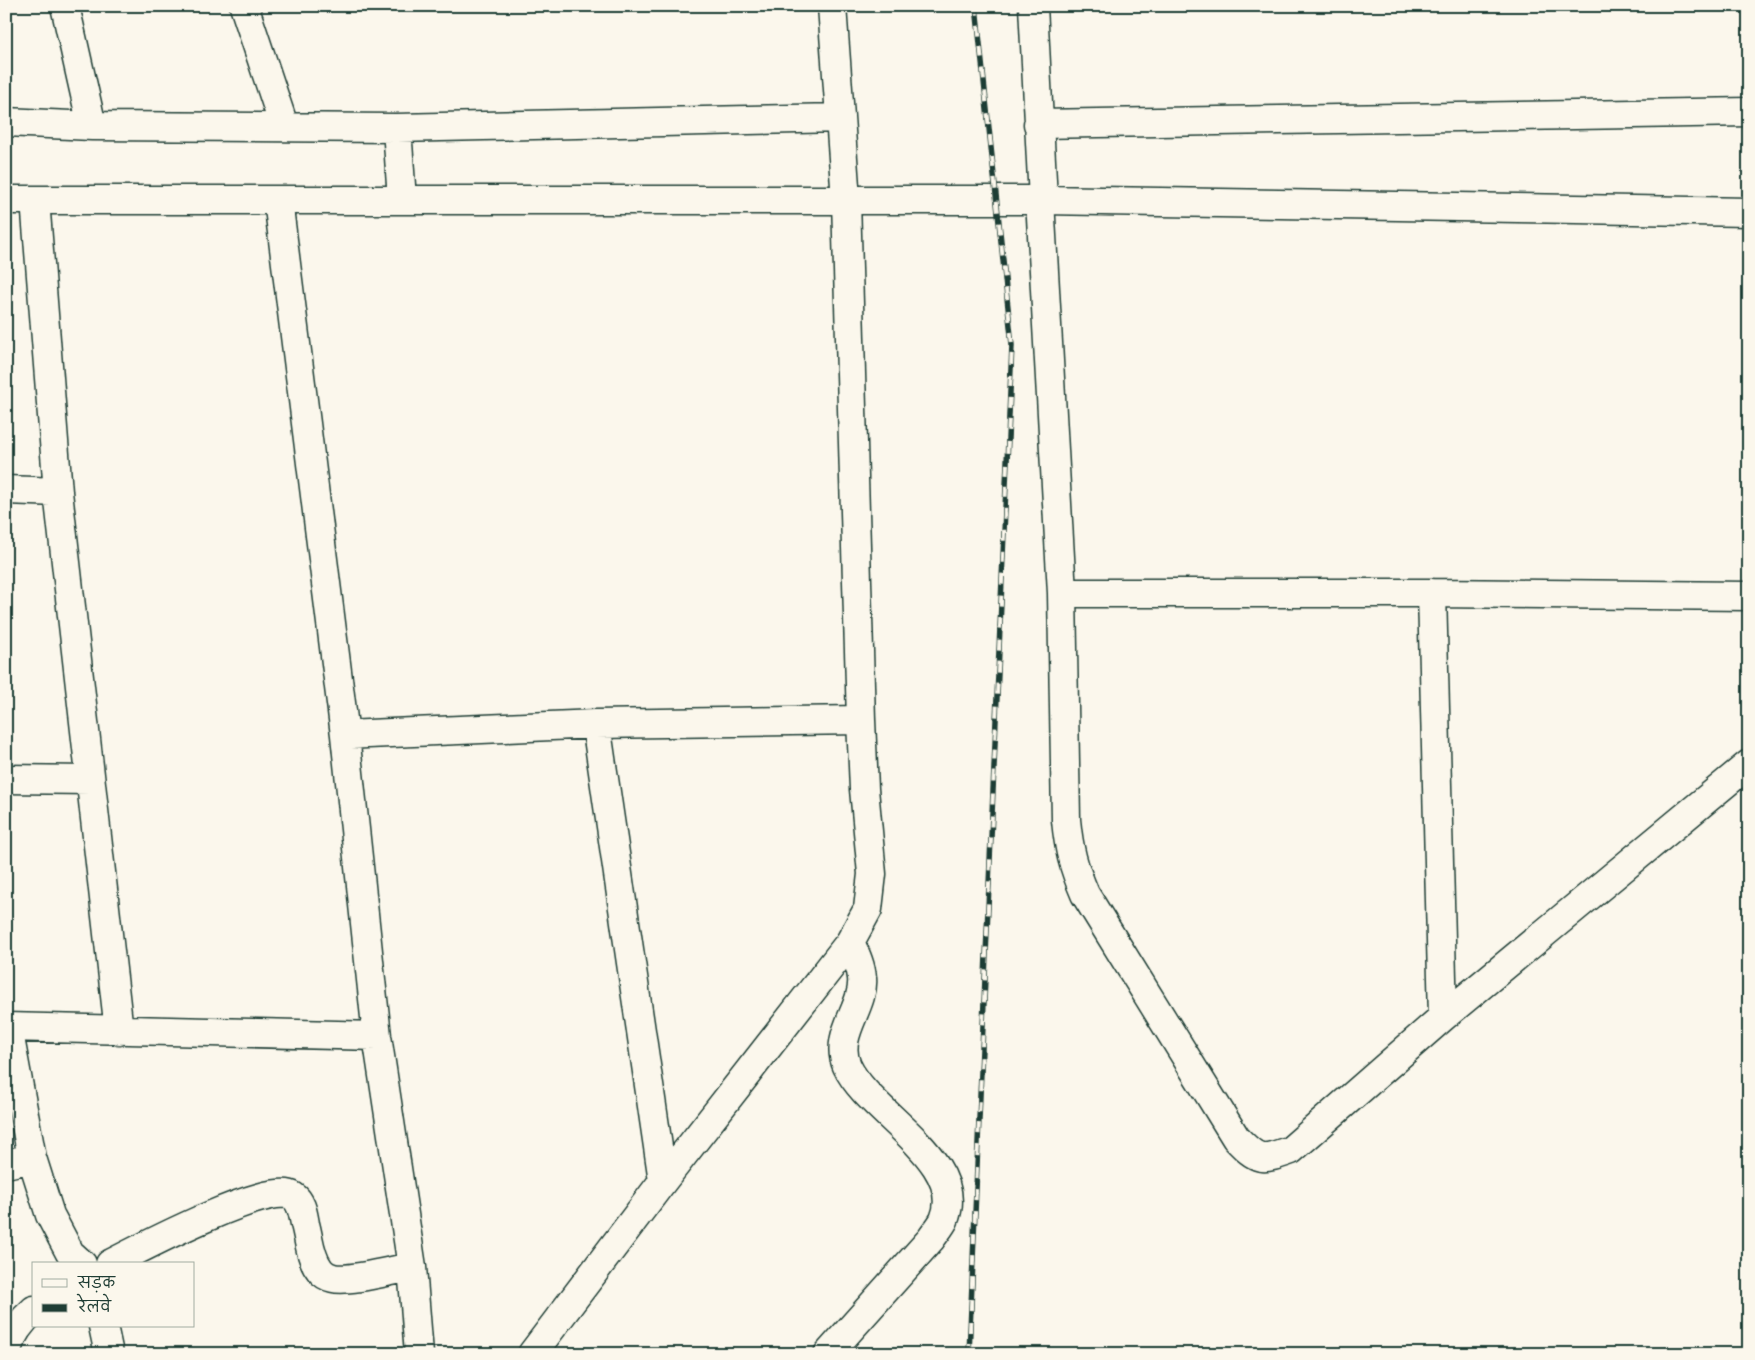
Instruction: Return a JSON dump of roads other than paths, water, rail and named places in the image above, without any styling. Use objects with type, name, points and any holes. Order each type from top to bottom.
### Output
[{"type":"street","points":[[65,6],[92,126]]},
{"type":"street","points":[[244,6],[284,126]]},
{"type":"street","points":[[532,1354],[663,1181],[850,942],[868,909],[872,874],[864,789],[861,720],[846,200],[832,6]]},
{"type":"street","points":[[1032,6],[1062,593],[1066,820],[1069,848],[1075,870],[1085,894],[1236,1138],[1252,1155],[1270,1158],[1291,1150],[1443,1016],[1749,764]]},
{"type":"street","points":[[1038,124],[1749,112]]},
{"type":"street","points":[[6,122],[92,126],[397,128],[839,118]]},
{"type":"street","points":[[397,128],[402,200]]},
{"type":"street","points":[[6,200],[1042,200],[1749,212]]},
{"type":"street","points":[[35,200],[58,492],[119,1031]]},
{"type":"street","points":[[278,200],[345,735],[377,1036],[412,1267],[419,1354]]},
{"type":"street","points":[[6,490],[58,492]]},
{"type":"street","points":[[1062,593],[1432,593],[1749,596]]},
{"type":"street","points":[[1432,593],[1443,1016]]},
{"type":"street","points":[[345,735],[596,724],[861,720]]},
{"type":"street","points":[[596,724],[663,1181]]},
{"type":"street","points":[[6,779],[90,780]]},
{"type":"street","points":[[828,1354],[931,1239],[944,1220],[948,1205],[948,1193],[944,1178],[933,1161],[856,1081],[846,1064],[845,1036],[860,994],[863,979],[860,964],[850,942]]},
{"type":"street","points":[[80,1262],[70,1253],[19,1161],[7,1028],[377,1036]]},
{"type":"street","points":[[114,1262],[198,1220],[226,1209],[281,1193],[293,1196],[300,1204],[314,1261],[321,1272],[331,1278],[343,1279],[412,1267]]},
{"type":"street","points":[[6,1351],[22,1320],[32,1312]]},
{"type":"street","points":[[103,1328],[109,1354]]},
{"type":"railway","points":[[969,1354],[1012,345],[976,6]]}]
